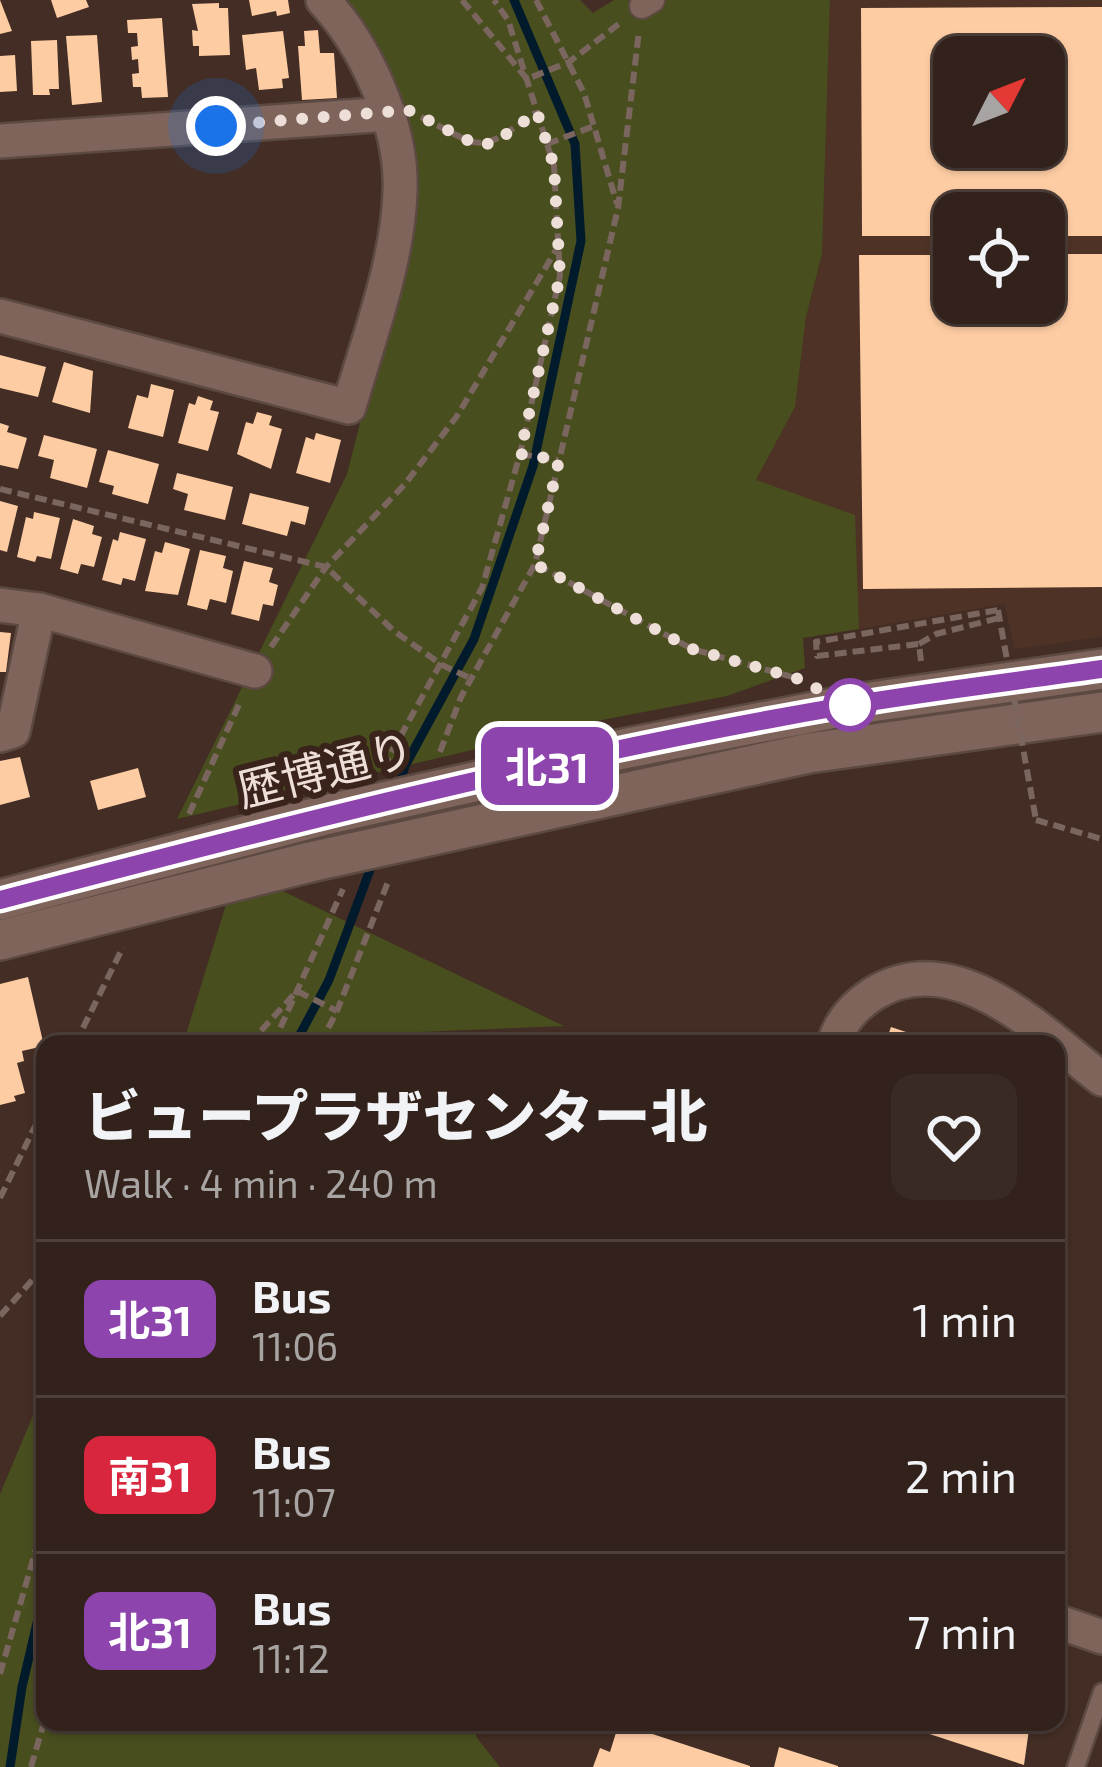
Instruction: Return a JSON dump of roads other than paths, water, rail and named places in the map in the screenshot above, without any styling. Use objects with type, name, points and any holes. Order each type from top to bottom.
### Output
[{"type":"street","points":[[0,316],[349,407],[386,274],[400,191],[389,114],[348,26],[323,0]]},
{"type":"street","points":[[0,142],[389,114]]},
{"type":"street","points":[[0,605],[39,610],[255,671]]},
{"type":"street","points":[[0,735],[13,731],[39,610]]},
{"type":"street","name":"歴博通り","points":[[0,900],[329,814],[628,748],[850,705],[1102,669]]},
{"type":"street","name":"歴博通り","points":[[0,940],[310,862],[809,753],[1102,712]]},
{"type":"street","points":[[836,1035],[860,1002],[888,985],[933,978],[994,996],[1045,1035]]},
{"type":"street","points":[[1065,1051],[1102,1079]]},
{"type":"street","points":[[1065,1624],[1102,1637]]},
{"type":"lane","points":[[1076,1767],[1102,1692]]},
{"type":"waterway","points":[[398,789],[405,766],[474,639],[533,466],[581,241],[575,144],[514,0]]},
{"type":"waterway","points":[[300,1035],[329,980],[373,862]]},
{"type":"waterway","points":[[10,1767],[36,1627]]}]
